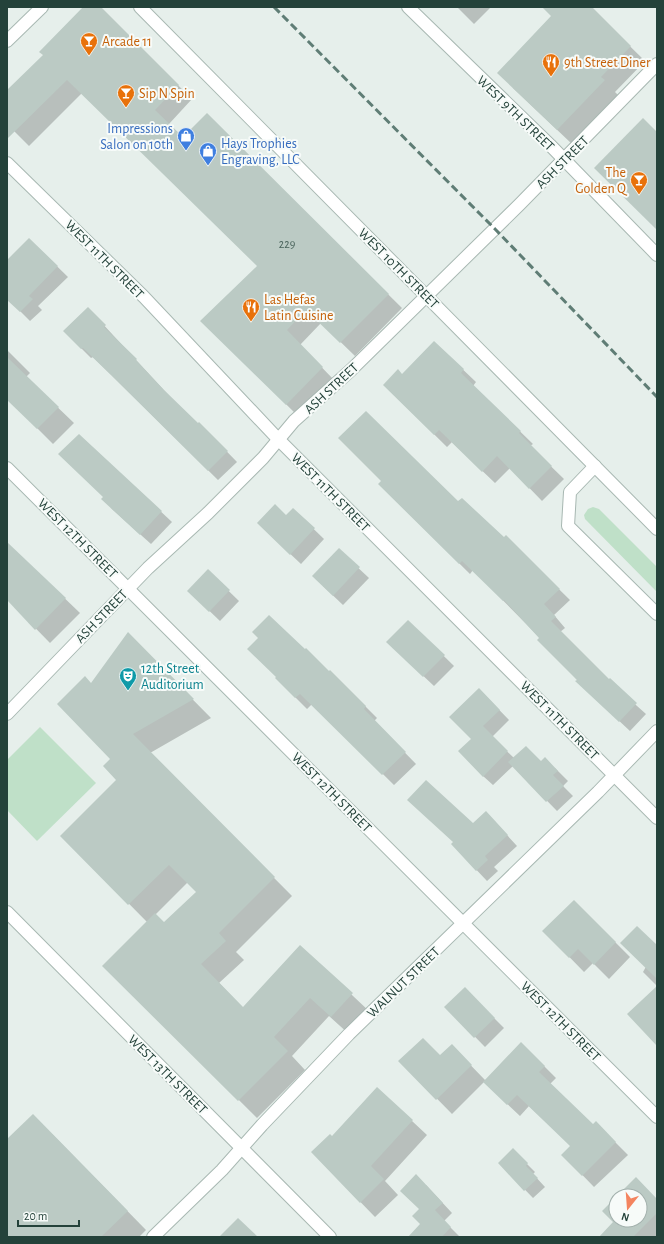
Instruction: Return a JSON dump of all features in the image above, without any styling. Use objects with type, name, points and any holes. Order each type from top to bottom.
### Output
[{"type":"street","points":[[7,41],[42,7]]},
{"type":"street","name":"WEST 10TH STREET","points":[[140,7],[657,529]]},
{"type":"street","name":"WEST 9TH STREET","points":[[408,7],[564,160],[657,255]]},
{"type":"street","name":"ASH STREET","points":[[7,714],[128,588],[208,513],[262,458],[294,421],[427,296],[564,160],[657,64]]},
{"type":"street","name":"WEST 11TH STREET","points":[[7,163],[144,297],[278,439],[657,818]]},
{"type":"street","points":[[595,466],[570,492],[568,526],[657,614]]},
{"type":"street","name":"WEST 12TH STREET","points":[[7,468],[657,1117]]},
{"type":"street","name":"WALNUT STREET","points":[[153,1237],[222,1170],[240,1148],[349,1034],[614,776],[657,731]]},
{"type":"street","name":"WEST 13TH STREET","points":[[7,912],[330,1237]]},
{"type":"green space","points":[[593,507],[599,509],[657,567],[657,592],[585,519],[584,515],[588,509]]},
{"type":"green space","points":[[40,727],[96,783],[37,841],[7,810],[7,760]]},
{"type":"building","points":[[83,7],[101,7],[179,85],[155,110],[183,137],[207,113],[389,294],[340,343],[306,310],[287,330],[323,367],[286,405],[200,321],[257,266],[67,80],[7,139],[7,90],[43,55],[39,52]]},
{"type":"building","name":"9th Street Diner","points":[[542,7],[592,7],[631,46],[601,77],[605,80],[557,130],[497,73],[551,16]]},
{"type":"building","name":"The Golden Q","points":[[643,118],[657,132],[657,230],[594,168]]},
{"type":"building","points":[[29,238],[58,266],[29,296],[33,299],[20,312],[7,300],[7,260]]},
{"type":"building","points":[[88,307],[106,325],[104,327],[137,359],[136,360],[164,390],[228,451],[208,471],[110,374],[63,331]]},
{"type":"building","points":[[434,341],[464,369],[461,373],[521,431],[519,433],[552,466],[529,489],[497,456],[482,472],[439,430],[434,435],[383,385],[398,369],[402,374]]},
{"type":"building","points":[[7,357],[59,407],[37,429],[7,400]]},
{"type":"building","points":[[366,411],[458,501],[462,498],[504,537],[506,535],[560,589],[544,604],[556,617],[551,621],[609,679],[610,678],[637,703],[619,722],[575,681],[577,680],[537,640],[539,638],[504,600],[503,601],[462,561],[459,564],[378,484],[381,481],[338,438]]},
{"type":"building","points":[[79,434],[162,511],[140,535],[101,499],[103,497],[58,454]]},
{"type":"building","points":[[275,504],[286,515],[293,508],[315,528],[290,555],[257,523]]},
{"type":"building","points":[[7,542],[66,598],[35,630],[7,600]]},
{"type":"building","points":[[339,548],[360,567],[333,596],[312,576]]},
{"type":"building","points":[[208,569],[230,590],[209,612],[187,591]]},
{"type":"building","points":[[269,615],[329,671],[330,670],[366,706],[364,709],[406,752],[382,775],[300,694],[295,698],[247,649],[258,638],[252,632]]},
{"type":"building","points":[[408,620],[445,655],[423,677],[386,642]]},
{"type":"building","points":[[128,632],[194,699],[133,734],[275,877],[219,933],[226,941],[201,964],[243,1007],[300,945],[353,993],[331,1017],[310,998],[274,1037],[288,1051],[238,1101],[102,966],[155,913],[164,922],[196,892],[169,865],[128,905],[60,836],[116,780],[103,766],[110,759],[57,704],[85,676],[91,683]]},
{"type":"building","points":[[479,688],[500,710],[483,726],[508,751],[483,777],[458,751],[471,739],[449,717]]},
{"type":"building","points":[[526,746],[541,761],[545,757],[558,771],[553,775],[564,786],[546,802],[508,762]]},
{"type":"building","points":[[426,780],[473,823],[486,811],[508,835],[485,856],[488,860],[476,871],[451,844],[453,842],[407,800]]},
{"type":"building","points":[[574,900],[616,942],[594,965],[578,949],[569,958],[542,931]]},
{"type":"building","points":[[637,926],[657,945],[657,979],[620,943]]},
{"type":"building","points":[[657,986],[657,1046],[627,1014]]},
{"type":"building","points":[[465,987],[495,1018],[474,1038],[444,1007]]},
{"type":"building","points":[[423,1038],[440,1055],[452,1044],[472,1065],[436,1100],[398,1061]]},
{"type":"building","points":[[521,1042],[545,1066],[539,1072],[593,1124],[596,1121],[616,1142],[582,1176],[561,1155],[570,1146],[517,1095],[507,1105],[483,1082]]},
{"type":"building","points":[[377,1087],[413,1120],[371,1166],[384,1179],[360,1203],[311,1152],[330,1134],[332,1136]]},
{"type":"building","points":[[33,1114],[128,1211],[101,1237],[7,1237],[7,1139]]},
{"type":"building","points":[[513,1148],[528,1163],[526,1166],[538,1178],[524,1191],[498,1163]]},
{"type":"building","points":[[416,1174],[443,1203],[435,1210],[451,1227],[442,1237],[408,1237],[420,1224],[412,1216],[419,1209],[400,1191]]},
{"type":"building","points":[[636,1177],[646,1188],[625,1188]]},
{"type":"building","points":[[648,1190],[657,1199],[657,1213],[648,1222]]},
{"type":"building","points":[[608,1205],[608,1217],[602,1211]]},
{"type":"building","points":[[238,1218],[258,1237],[219,1237]]},
{"type":"building","points":[[608,1227],[642,1228],[633,1237],[599,1237]]},
{"type":"railway","points":[[274,7],[495,229],[657,397]]},
{"type":"place","name":"Arcade 11","points":[[89,56]]},
{"type":"place","name":"9th Street Diner","points":[[551,77]]},
{"type":"place","name":"Sip N Spin","points":[[126,108]]},
{"type":"place","name":"Impressions Salon on 10th","points":[[186,151]]},
{"type":"place","name":"Hays Trophies Engraving, LLC","points":[[208,166]]},
{"type":"place","name":"The Golden Q","points":[[639,195]]},
{"type":"place","name":"Las Hefas Latin Cuisine","points":[[251,322]]},
{"type":"place","name":"12th Street Auditorium","points":[[128,691]]}]
